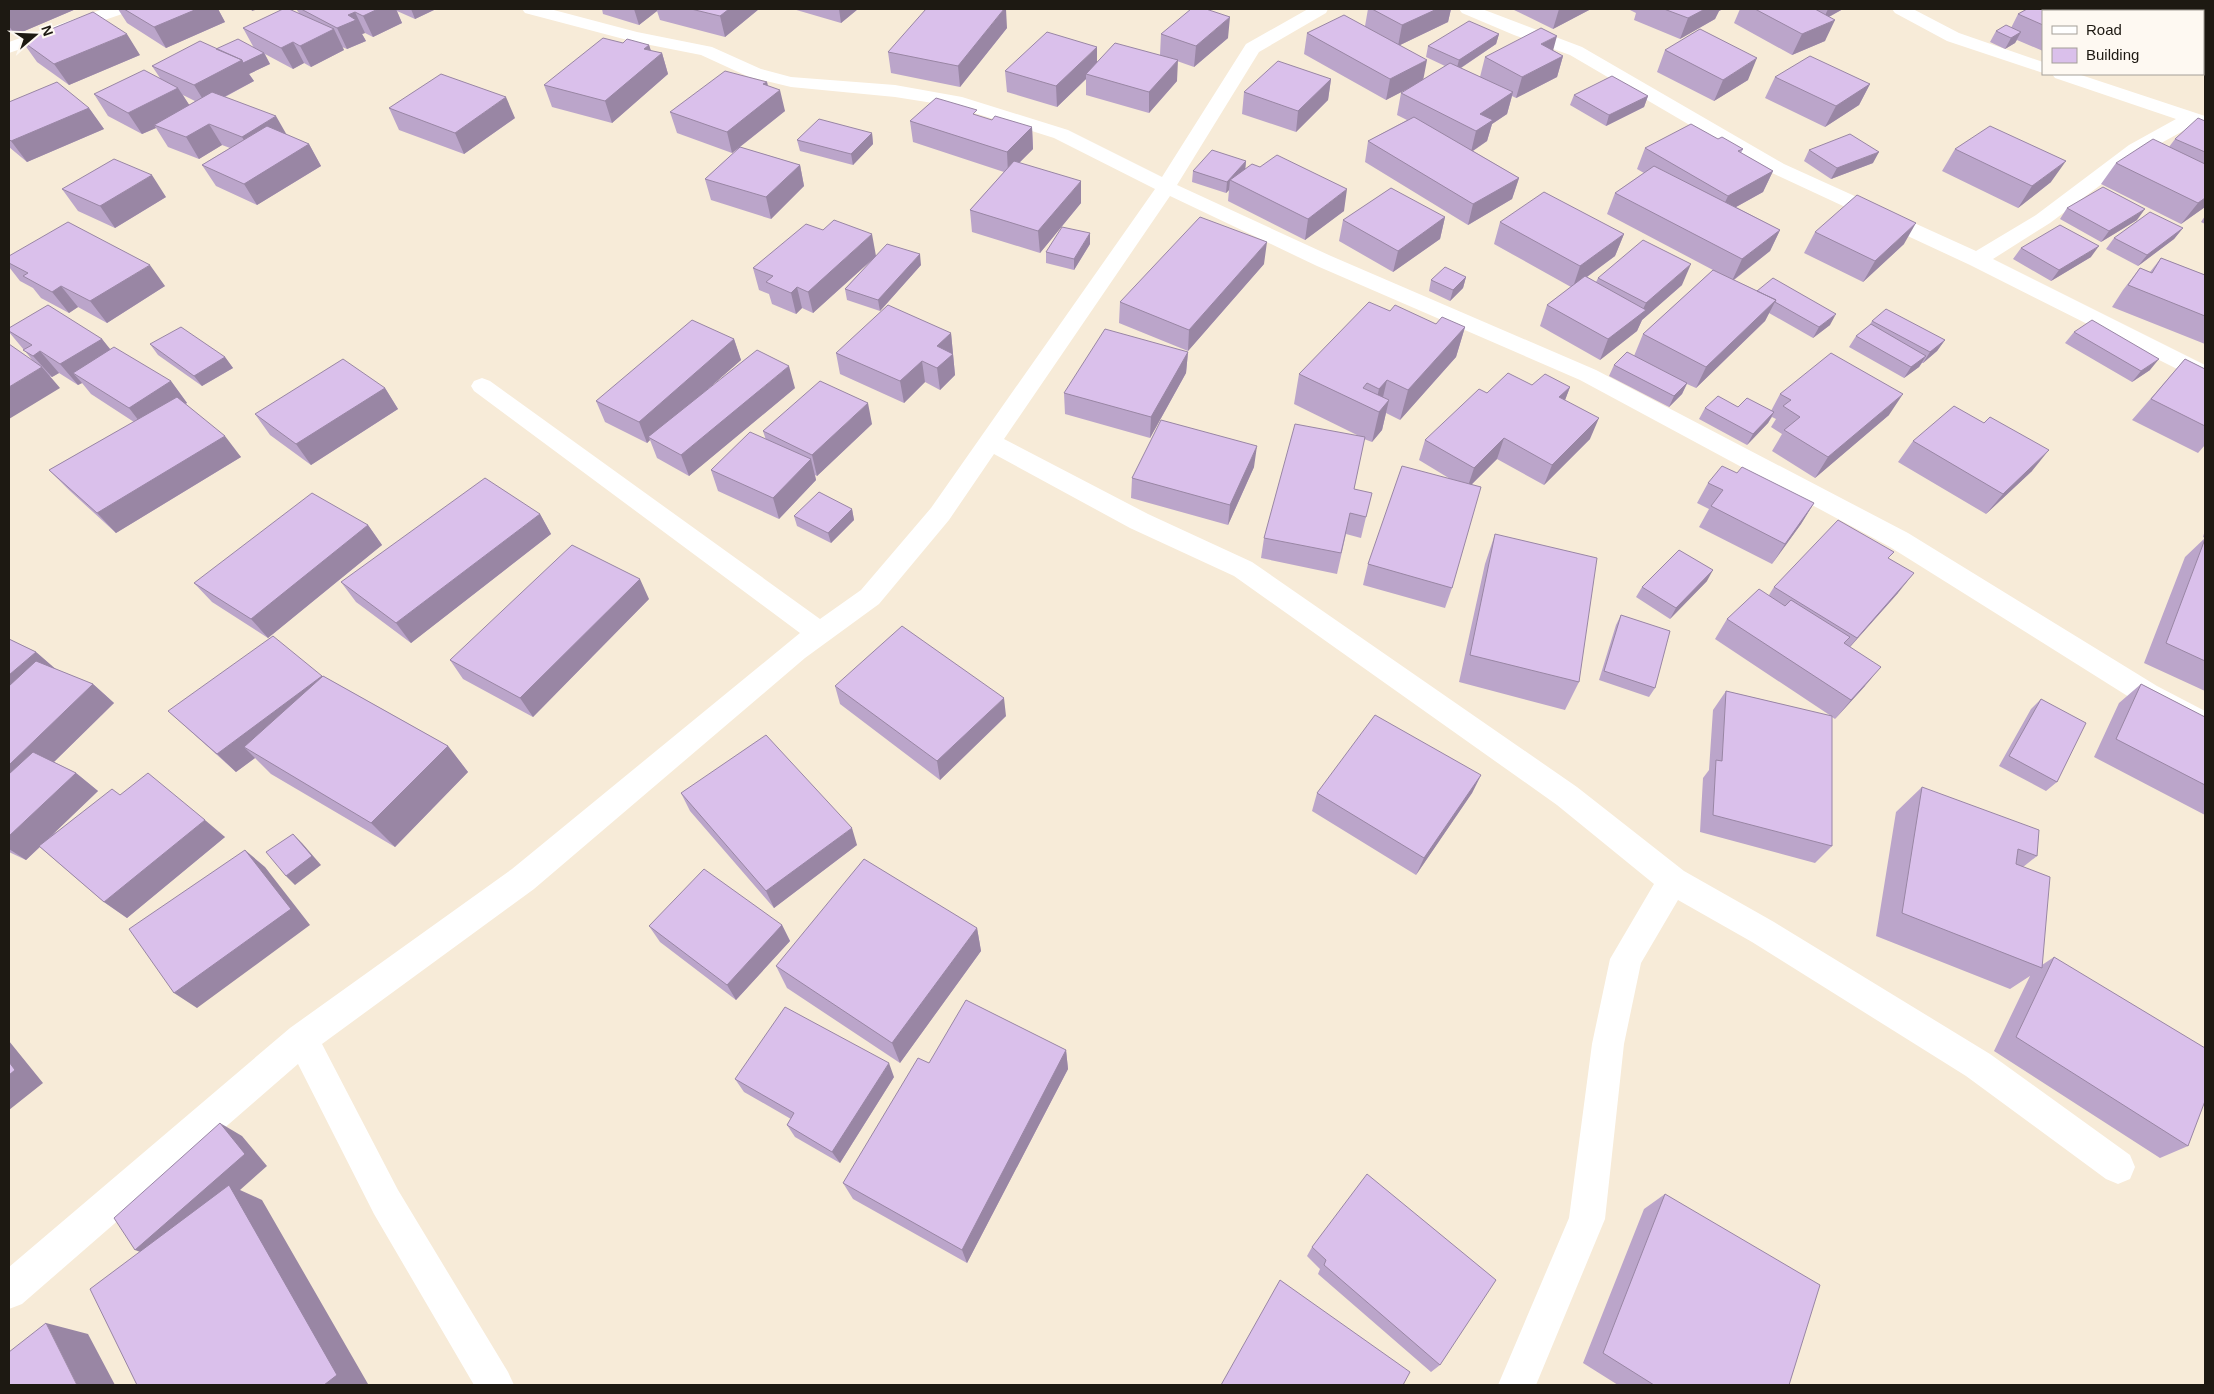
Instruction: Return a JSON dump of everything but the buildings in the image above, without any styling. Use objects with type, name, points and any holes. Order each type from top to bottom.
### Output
[{"type":"street","points":[[9,48],[119,9]]},
{"type":"street","points":[[531,9],[635,37],[706,51],[755,73],[791,82],[895,91],[956,101],[1061,134],[1166,187],[1324,261],[1588,374],[1899,540],[2147,694],[2205,724]]},
{"type":"street","points":[[9,1291],[302,1039],[523,879],[796,650],[870,597],[940,514],[1166,187],[1252,48],[1320,9]]},
{"type":"street","points":[[1468,9],[1520,31],[1576,51],[1777,168],[1977,260],[2205,374]]},
{"type":"street","points":[[1901,9],[1953,37],[2042,68]]},
{"type":"street","points":[[2064,75],[2199,120]]},
{"type":"street","points":[[1977,260],[2042,219],[2136,150],[2199,120]]},
{"type":"street","points":[[482,386],[820,633]]},
{"type":"street","points":[[990,442],[1139,521],[1243,570],[1567,796],[1673,881],[1763,932],[1978,1065],[2118,1167]]},
{"type":"street","points":[[1517,1385],[1587,1219],[1608,1044],[1626,959],[1673,881]]},
{"type":"street","points":[[302,1039],[386,1202],[495,1385]]}]
